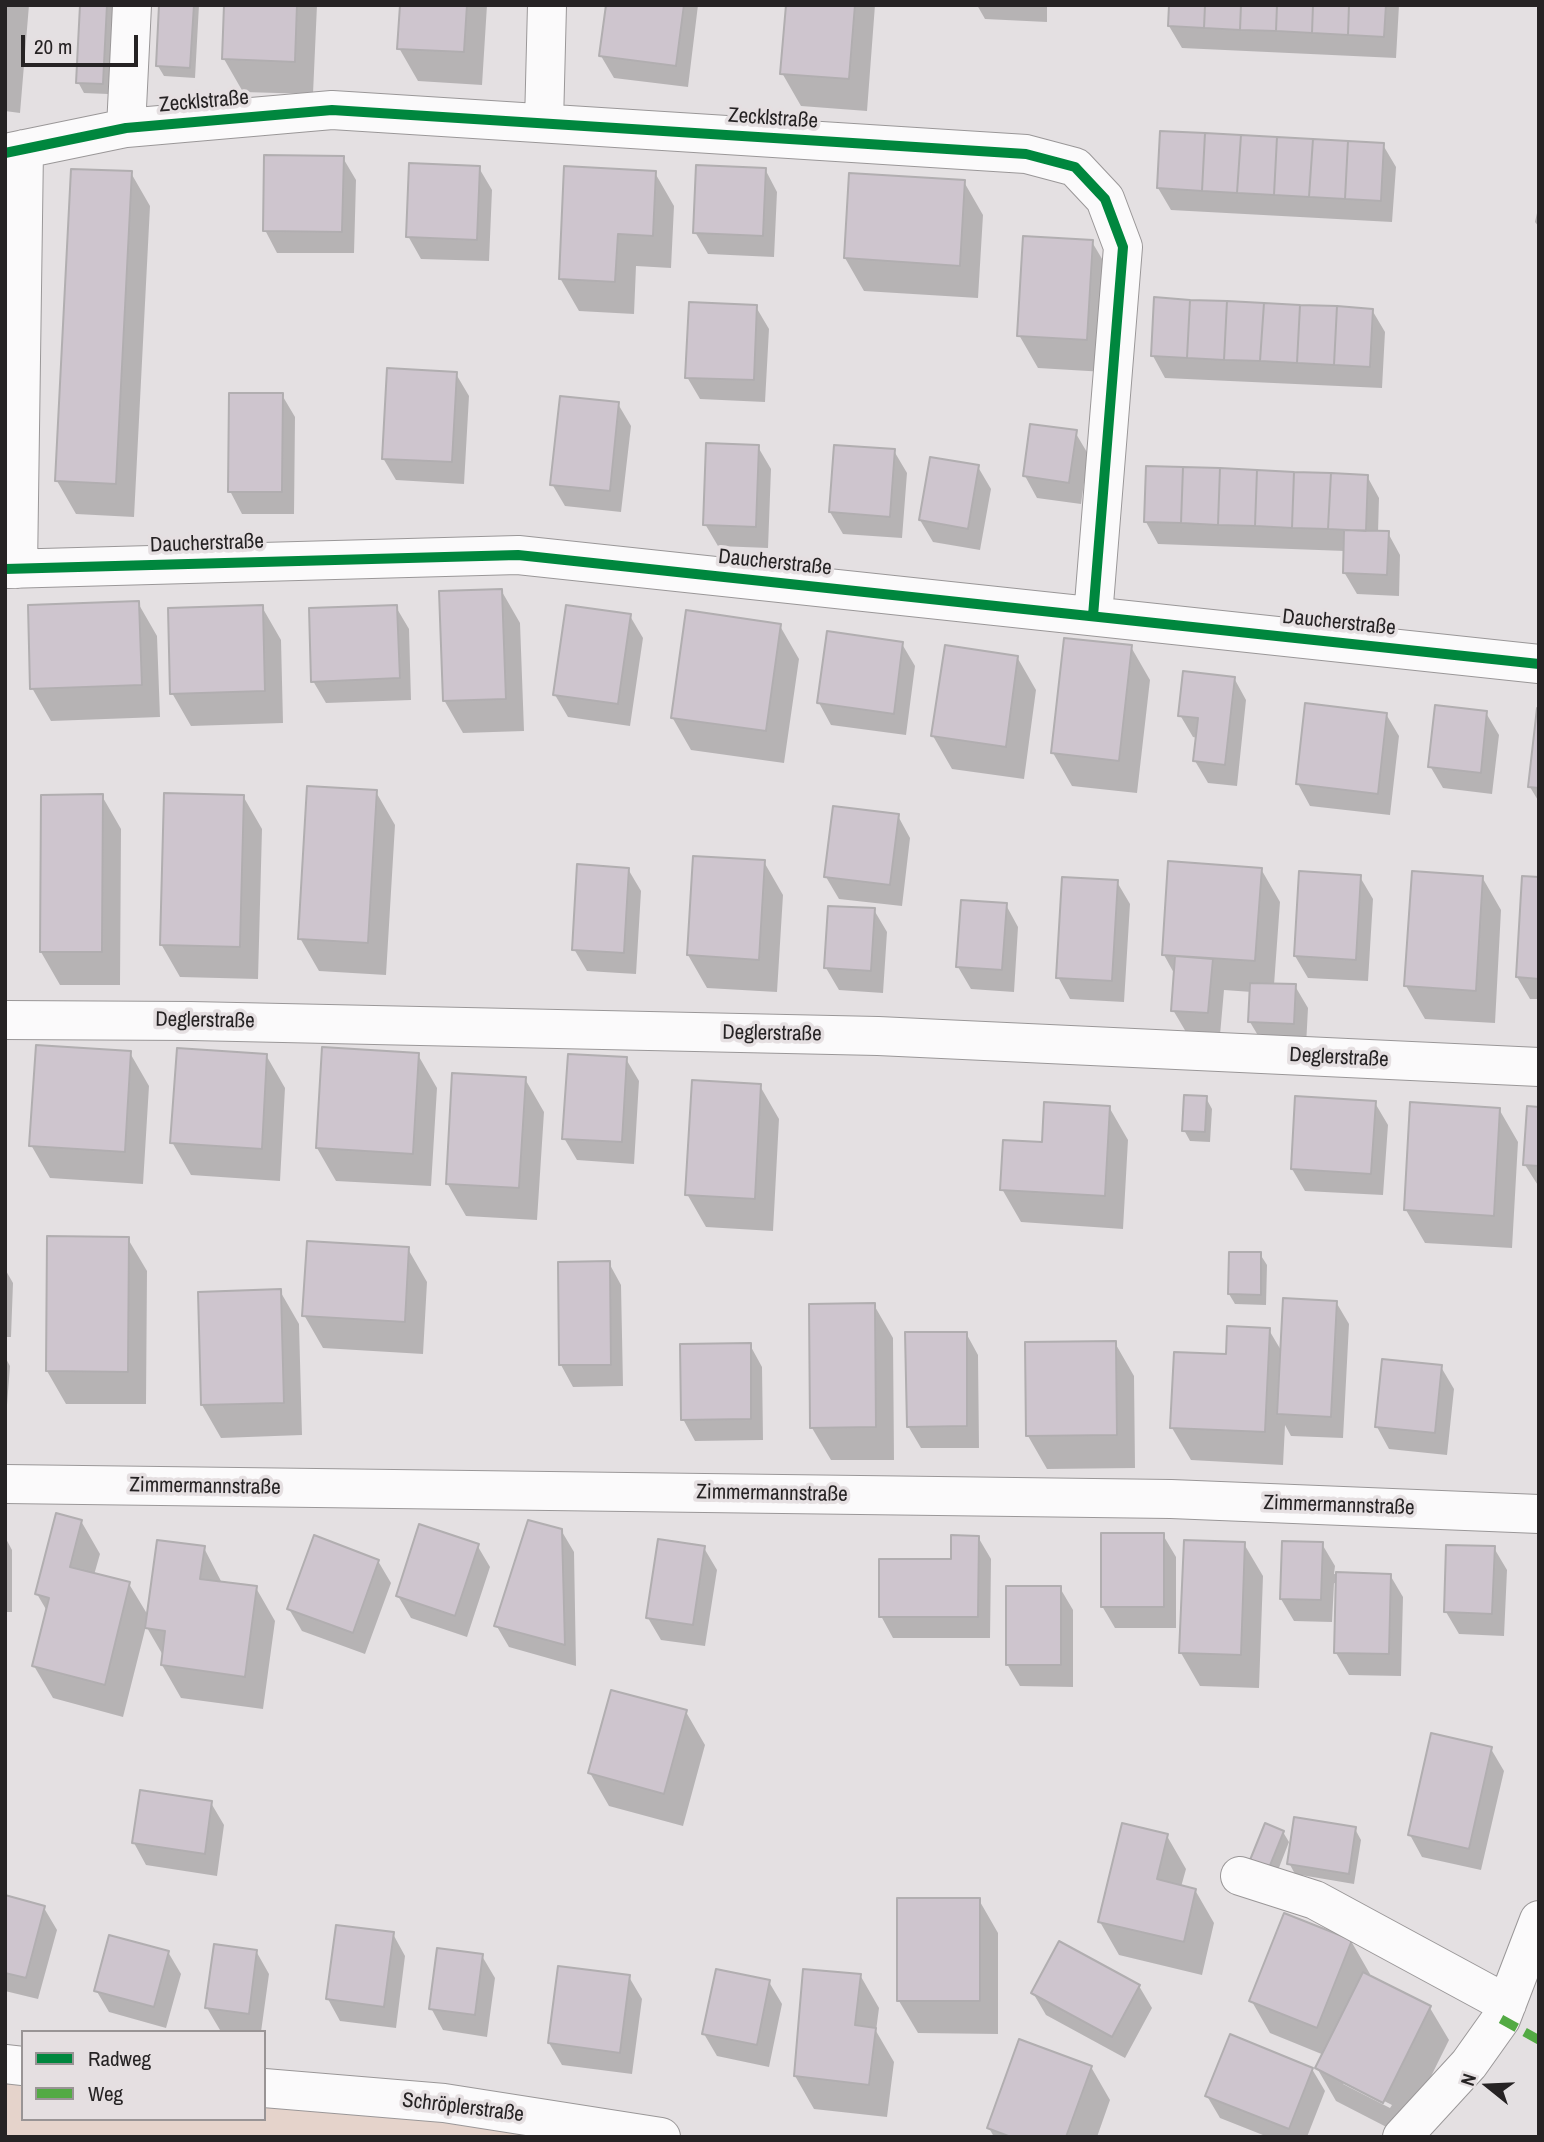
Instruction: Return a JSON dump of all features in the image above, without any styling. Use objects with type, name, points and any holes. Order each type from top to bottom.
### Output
[{"type":"street","points":[[126,128],[132,5]]},
{"type":"street","points":[[544,123],[547,5]]},
{"type":"street","name":"Zecklstraße","points":[[15,151],[126,128],[332,110],[1026,154],[1075,167],[1105,199],[1123,247],[1093,615]]},
{"type":"street","points":[[12,569],[15,151]]},
{"type":"street","name":"Daucherstraße","points":[[12,569],[519,555],[1539,664]]},
{"type":"street","name":"Deglerstraße","points":[[5,1020],[191,1021],[878,1036],[1539,1067]]},
{"type":"street","name":"Zimmermannstraße","points":[[5,1484],[1171,1499],[1539,1514]]},
{"type":"street","points":[[1240,1876],[1315,1900],[1507,2004]]},
{"type":"street","points":[[1402,2137],[1469,2064],[1501,2019],[1539,1920]]},
{"type":"street","name":"Schröplerstraße","points":[[266,2088],[444,2103],[661,2137]]},
{"type":"shaded area","points":[[5,2077],[21,2079],[21,2121],[266,2121],[266,2102],[598,2137],[5,2137]]},
{"type":"building","points":[[80,5],[107,5],[103,84],[76,83]]},
{"type":"building","points":[[159,5],[194,5],[190,68],[156,66]]},
{"type":"building","points":[[224,5],[297,5],[295,62],[222,59]]},
{"type":"building","points":[[400,5],[467,5],[464,52],[397,49]]},
{"type":"building","points":[[606,5],[684,5],[676,66],[599,56]]},
{"type":"building","points":[[786,5],[855,5],[849,79],[780,74]]},
{"type":"building","points":[[1169,5],[1205,5],[1204,28],[1168,26]]},
{"type":"building","points":[[1205,5],[1241,5],[1240,30],[1204,28]]},
{"type":"building","points":[[1241,5],[1277,5],[1276,31],[1240,30]]},
{"type":"building","points":[[1277,5],[1313,5],[1312,33],[1276,31]]},
{"type":"building","points":[[1313,5],[1349,5],[1348,35],[1312,33]]},
{"type":"building","points":[[1349,5],[1386,5],[1384,37],[1348,35]]},
{"type":"building","points":[[1160,131],[1205,133],[1202,191],[1157,188]]},
{"type":"building","points":[[1205,133],[1241,135],[1237,193],[1202,191]]},
{"type":"building","points":[[1241,135],[1277,137],[1274,195],[1237,193]]},
{"type":"building","points":[[1277,137],[1313,139],[1309,197],[1274,195]]},
{"type":"building","points":[[1313,139],[1348,141],[1345,199],[1309,197]]},
{"type":"building","points":[[1348,141],[1384,143],[1381,201],[1345,199]]},
{"type":"building","points":[[264,155],[344,156],[342,232],[263,231]]},
{"type":"building","points":[[409,163],[480,166],[477,240],[406,237]]},
{"type":"building","points":[[696,165],[766,168],[763,236],[693,233]]},
{"type":"building","points":[[564,166],[656,171],[653,236],[618,234],[615,282],[559,279]]},
{"type":"building","points":[[71,169],[132,171],[116,484],[55,481]]},
{"type":"building","points":[[849,173],[965,180],[960,266],[844,258]]},
{"type":"building","points":[[1023,236],[1093,240],[1087,340],[1017,336]]},
{"type":"building","points":[[1154,297],[1190,300],[1187,358],[1151,356]]},
{"type":"building","points":[[1190,300],[1227,301],[1224,360],[1187,358]]},
{"type":"building","points":[[1227,301],[1264,303],[1260,361],[1224,360]]},
{"type":"building","points":[[689,302],[757,305],[754,380],[685,378]]},
{"type":"building","points":[[1264,303],[1300,305],[1297,363],[1260,361]]},
{"type":"building","points":[[1300,305],[1337,306],[1334,365],[1297,363]]},
{"type":"building","points":[[1337,306],[1373,309],[1370,367],[1334,365]]},
{"type":"building","points":[[387,368],[457,372],[452,462],[382,459]]},
{"type":"building","points":[[229,393],[283,393],[282,492],[228,492]]},
{"type":"building","points":[[560,396],[619,402],[610,491],[550,485]]},
{"type":"building","points":[[1030,424],[1077,430],[1069,483],[1023,476]]},
{"type":"building","points":[[706,443],[759,445],[756,527],[703,525]]},
{"type":"building","points":[[834,445],[895,449],[890,517],[829,512]]},
{"type":"building","points":[[930,457],[979,465],[968,529],[919,520]]},
{"type":"building","points":[[1146,466],[1183,467],[1181,523],[1144,522]]},
{"type":"building","points":[[1183,467],[1220,468],[1218,525],[1181,523]]},
{"type":"building","points":[[1220,468],[1257,470],[1255,526],[1218,525]]},
{"type":"building","points":[[1257,470],[1294,472],[1292,528],[1255,526]]},
{"type":"building","points":[[1294,472],[1331,473],[1328,529],[1292,528]]},
{"type":"building","points":[[1331,473],[1368,475],[1366,531],[1328,529]]},
{"type":"building","points":[[1344,530],[1389,531],[1387,575],[1343,573]]},
{"type":"building","points":[[502,589],[506,699],[443,701],[439,591]]},
{"type":"building","points":[[139,601],[142,685],[30,689],[28,605]]},
{"type":"building","points":[[263,605],[265,691],[170,694],[168,608]]},
{"type":"building","points":[[397,605],[400,678],[311,682],[309,608]]},
{"type":"building","points":[[566,605],[631,614],[618,704],[553,695]]},
{"type":"building","points":[[686,610],[781,624],[766,731],[671,718]]},
{"type":"building","points":[[827,631],[903,642],[894,714],[817,703]]},
{"type":"building","points":[[1064,638],[1132,645],[1119,761],[1051,753]]},
{"type":"building","points":[[945,645],[1018,656],[1006,747],[931,736]]},
{"type":"building","points":[[1183,671],[1235,677],[1225,765],[1193,761],[1198,718],[1178,716]]},
{"type":"building","points":[[1305,703],[1387,713],[1378,794],[1296,784]]},
{"type":"building","points":[[1435,705],[1487,711],[1481,773],[1428,767]]},
{"type":"building","points":[[1539,708],[1539,788],[1528,787]]},
{"type":"building","points":[[307,786],[377,790],[368,943],[298,939]]},
{"type":"building","points":[[164,793],[244,795],[240,947],[160,945]]},
{"type":"building","points":[[103,794],[102,952],[40,952],[41,795]]},
{"type":"building","points":[[833,806],[899,814],[890,885],[824,877]]},
{"type":"building","points":[[693,856],[765,860],[759,960],[687,955]]},
{"type":"building","points":[[1168,861],[1262,868],[1255,961],[1162,955]]},
{"type":"building","points":[[577,864],[629,868],[624,953],[572,950]]},
{"type":"building","points":[[1299,871],[1361,875],[1356,960],[1294,956]]},
{"type":"building","points":[[1412,871],[1483,876],[1476,991],[1404,986]]},
{"type":"building","points":[[1522,876],[1539,877],[1539,979],[1516,977]]},
{"type":"building","points":[[1062,877],[1118,880],[1112,981],[1056,978]]},
{"type":"building","points":[[961,900],[1007,903],[1002,970],[956,967]]},
{"type":"building","points":[[828,906],[875,908],[871,971],[824,968]]},
{"type":"building","points":[[1175,956],[1213,959],[1208,1013],[1171,1011]]},
{"type":"building","points":[[1250,983],[1296,984],[1294,1024],[1248,1022]]},
{"type":"building","points":[[36,1045],[131,1051],[125,1152],[29,1146]]},
{"type":"building","points":[[322,1047],[419,1053],[413,1154],[316,1148]]},
{"type":"building","points":[[177,1048],[267,1054],[262,1149],[170,1143]]},
{"type":"building","points":[[568,1054],[627,1057],[622,1142],[562,1139]]},
{"type":"building","points":[[452,1073],[526,1077],[519,1188],[446,1184]]},
{"type":"building","points":[[692,1080],[761,1084],[755,1199],[685,1195]]},
{"type":"building","points":[[1184,1095],[1207,1096],[1205,1132],[1182,1131]]},
{"type":"building","points":[[1295,1096],[1376,1101],[1371,1174],[1291,1169]]},
{"type":"building","points":[[1044,1102],[1110,1106],[1105,1196],[1000,1190],[1003,1140],[1042,1142]]},
{"type":"building","points":[[1410,1102],[1500,1108],[1494,1216],[1404,1210]]},
{"type":"building","points":[[1527,1106],[1539,1107],[1539,1166],[1523,1165]]},
{"type":"building","points":[[47,1236],[129,1237],[128,1372],[46,1371]]},
{"type":"building","points":[[307,1241],[409,1247],[405,1322],[302,1316]]},
{"type":"building","points":[[1229,1252],[1261,1252],[1261,1295],[1228,1294]]},
{"type":"building","points":[[610,1261],[611,1365],[559,1365],[558,1262]]},
{"type":"building","points":[[281,1289],[284,1403],[201,1405],[198,1292]]},
{"type":"building","points":[[1283,1298],[1337,1301],[1331,1417],[1277,1414]]},
{"type":"building","points":[[875,1303],[876,1427],[810,1428],[809,1304]]},
{"type":"building","points":[[1227,1326],[1270,1328],[1265,1432],[1170,1428],[1174,1352],[1226,1354]]},
{"type":"building","points":[[905,1332],[967,1332],[967,1426],[907,1427]]},
{"type":"building","points":[[1116,1341],[1117,1435],[1026,1436],[1025,1342]]},
{"type":"building","points":[[751,1343],[751,1419],[681,1420],[680,1344]]},
{"type":"building","points":[[1382,1359],[1442,1365],[1435,1433],[1375,1427]]},
{"type":"building","points":[[56,1513],[82,1520],[70,1567],[130,1582],[105,1685],[32,1666],[49,1598],[35,1594]]},
{"type":"building","points":[[528,1520],[562,1529],[565,1645],[494,1626]]},
{"type":"building","points":[[419,1524],[479,1544],[455,1616],[396,1596]]},
{"type":"building","points":[[1101,1533],[1164,1533],[1164,1607],[1101,1607]]},
{"type":"building","points":[[314,1535],[379,1560],[353,1633],[287,1609]]},
{"type":"building","points":[[951,1535],[979,1536],[978,1617],[879,1617],[879,1559],[951,1559]]},
{"type":"building","points":[[658,1539],[705,1546],[693,1625],[646,1618]]},
{"type":"building","points":[[157,1540],[205,1546],[200,1579],[257,1586],[245,1677],[161,1665],[165,1631],[145,1628]]},
{"type":"building","points":[[1184,1540],[1245,1542],[1241,1655],[1179,1653]]},
{"type":"building","points":[[1282,1541],[1323,1542],[1321,1600],[1280,1599]]},
{"type":"building","points":[[1446,1545],[1495,1546],[1492,1614],[1444,1612]]},
{"type":"building","points":[[1336,1572],[1391,1574],[1389,1654],[1334,1653]]},
{"type":"building","points":[[1006,1586],[1061,1586],[1061,1665],[1006,1665]]},
{"type":"building","points":[[611,1690],[687,1710],[664,1794],[588,1773]]},
{"type":"building","points":[[1431,1733],[1492,1747],[1469,1849],[1408,1835]]},
{"type":"building","points":[[140,1790],[212,1801],[205,1854],[132,1843]]},
{"type":"building","points":[[1294,1817],[1356,1827],[1349,1874],[1287,1864]]},
{"type":"building","points":[[1122,1823],[1168,1834],[1157,1879],[1196,1889],[1184,1942],[1098,1922]]},
{"type":"building","points":[[1265,1823],[1284,1831],[1269,1868],[1250,1860]]},
{"type":"building","points":[[5,1895],[45,1906],[26,1978],[5,1973]]},
{"type":"building","points":[[897,1898],[980,1898],[980,2001],[897,2001]]},
{"type":"building","points":[[1284,1913],[1352,1940],[1317,2028],[1249,2001]]},
{"type":"building","points":[[336,1925],[394,1932],[384,2007],[326,1999]]},
{"type":"building","points":[[109,1935],[169,1951],[154,2007],[94,1991]]},
{"type":"building","points":[[1059,1941],[1140,1985],[1112,2037],[1031,1993]]},
{"type":"building","points":[[214,1944],[257,1950],[249,2014],[205,2008]]},
{"type":"building","points":[[437,1948],[483,1954],[475,2015],[429,2009]]},
{"type":"building","points":[[558,1966],[630,1975],[620,2053],[548,2043]]},
{"type":"building","points":[[716,1969],[770,1980],[757,2045],[702,2034]]},
{"type":"building","points":[[803,1969],[861,1974],[855,2025],[876,2028],[869,2085],[794,2076]]},
{"type":"building","points":[[1363,1972],[1431,2006],[1383,2103],[1315,2068]]},
{"type":"building","points":[[1230,2034],[1313,2068],[1289,2129],[1205,2096]]},
{"type":"building","points":[[1019,2039],[1092,2066],[1066,2137],[1011,2137],[987,2128]]},
{"type":"marked path","points":[[1501,2019],[1539,2040]]},
{"type":"cycle path","points":[[5,153],[126,128],[332,110],[1026,154],[1075,167],[1105,199],[1123,247],[1093,616]]},
{"type":"cycle path","points":[[5,569],[518,555],[1539,664]]}]
